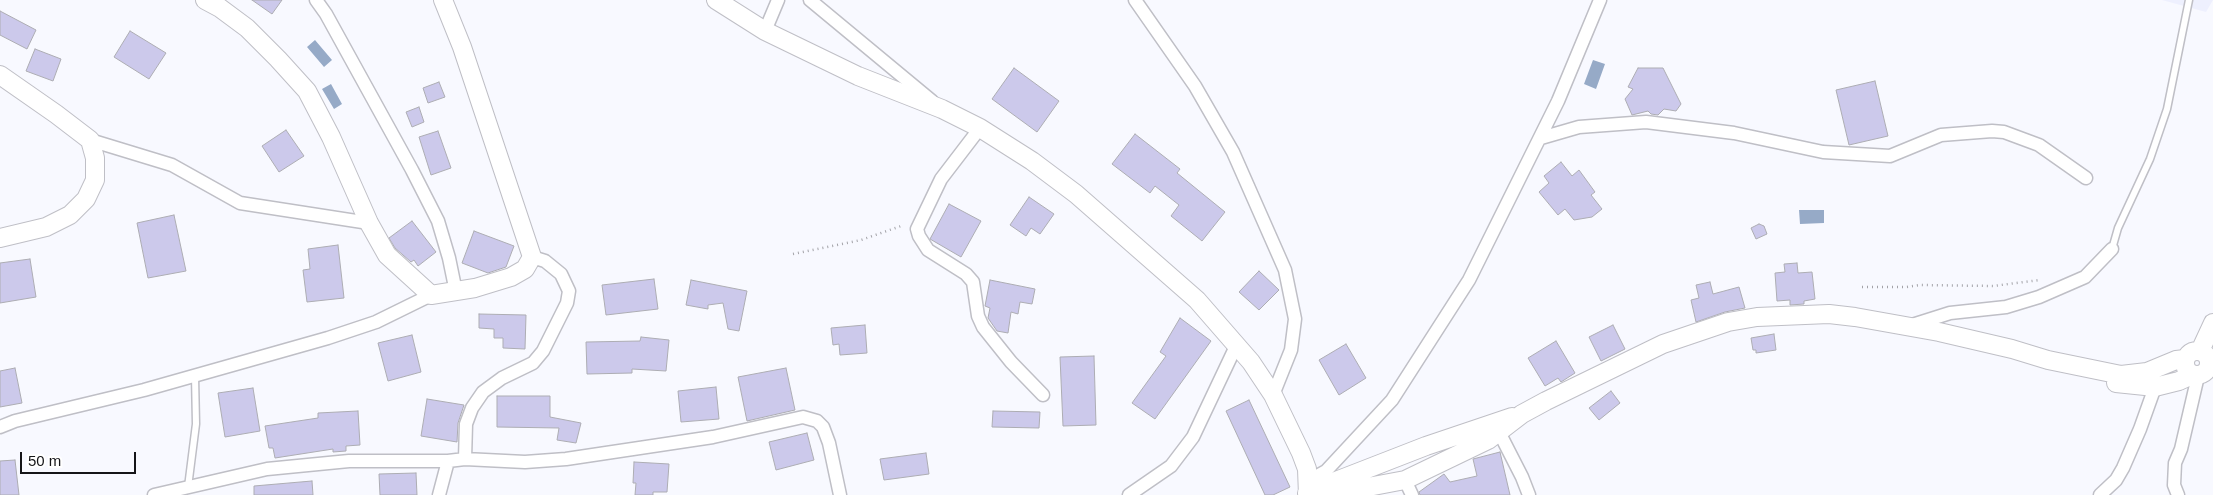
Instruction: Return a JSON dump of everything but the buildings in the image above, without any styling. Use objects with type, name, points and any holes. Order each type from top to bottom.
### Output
[{"type":"street","points":[[205,0],[220,8],[247,28],[307,91],[331,137],[369,223],[387,255],[431,295]]},
{"type":"street","points":[[316,0],[412,170],[438,221],[450,258],[456,292]]},
{"type":"street","points":[[0,427],[15,420],[144,390],[328,338],[376,322],[431,295],[492,284],[511,278],[525,269],[532,257],[462,47],[443,0]]},
{"type":"street","points":[[716,0],[765,31],[858,76],[942,109],[980,128],[1032,160],[1076,194],[1197,300],[1237,344],[1273,395],[1306,463],[1306,491]]},
{"type":"street","points":[[765,31],[778,0]]},
{"type":"street","points":[[810,0],[942,109]]},
{"type":"street","points":[[1136,0],[1195,86],[1233,152],[1285,270],[1296,319],[1290,350],[1273,395]]},
{"type":"street","points":[[1306,491],[1392,400],[1470,280],[1541,138],[1600,0]]},
{"type":"street","points":[[0,75],[90,140],[172,165],[240,203],[369,223]]},
{"type":"street","points":[[1541,138],[1579,127],[1646,122],[1734,133],[1823,152],[1890,156],[1941,135],[1992,131],[2004,132],[2033,142],[2086,178]]},
{"type":"street","points":[[980,128],[941,179],[917,228],[919,236],[928,250],[966,274],[974,282],[978,316],[983,327],[1011,362],[1043,395]]},
{"type":"street","points":[[0,238],[46,227],[70,216],[86,199],[94,180],[94,158],[90,140]]},
{"type":"street","points":[[1909,326],[1950,313],[2006,307],[2039,297],[2085,277],[2112,249]]},
{"type":"street","points":[[465,459],[466,424],[483,392],[502,378],[533,363],[543,351],[567,303],[569,291],[561,274],[545,261],[532,257]]},
{"type":"street","points":[[1306,491],[1426,446],[1522,414],[1603,372],[1663,344],[1728,322],[1757,317],[1829,314],[1909,326],[2012,349],[2048,360],[2121,374],[2147,372],[2176,360],[2204,362]]},
{"type":"street","points":[[2178,495],[2174,485],[2175,463],[2181,449],[2213,323]]},
{"type":"street","points":[[1129,495],[1171,466],[1193,437],[1237,344]]},
{"type":"street","points":[[2048,360],[2071,372],[2085,376],[2118,383],[2155,387],[2180,381],[2204,362]]},
{"type":"street","points":[[2100,495],[2116,480],[2123,468],[2155,387]]},
{"type":"street","points":[[1306,491],[1341,492],[1408,488],[1499,432],[1522,414]]},
{"type":"street","points":[[154,495],[267,470],[349,461],[448,461],[465,459],[525,462],[566,459],[713,437],[803,418],[817,421],[823,427],[829,443],[840,495]]},
{"type":"street","points":[[1499,432],[1522,476],[1529,495]]},
{"type":"street","points":[[438,495],[448,461]]},
{"type":"lane","points":[[2112,249],[2121,221],[2150,159],[2167,109],[2189,0]]},
{"type":"lane","points":[[188,487],[196,424],[196,376]]},
{"type":"path","points":[[793,254],[860,240],[920,221]]},
{"type":"path","points":[[1862,287],[1907,287],[1920,285],[1993,286],[2026,283],[2048,278]]},
{"type":"shaded area","points":[[2162,0],[2213,0],[2206,12]]},
{"type":"water","points":[[315,40],[332,60],[324,67],[307,47]]},
{"type":"water","points":[[1593,60],[1605,64],[1596,89],[1584,84]]},
{"type":"water","points":[[331,84],[342,104],[334,109],[322,89]]},
{"type":"water","points":[[1799,210],[1824,210],[1824,223],[1800,224]]}]
